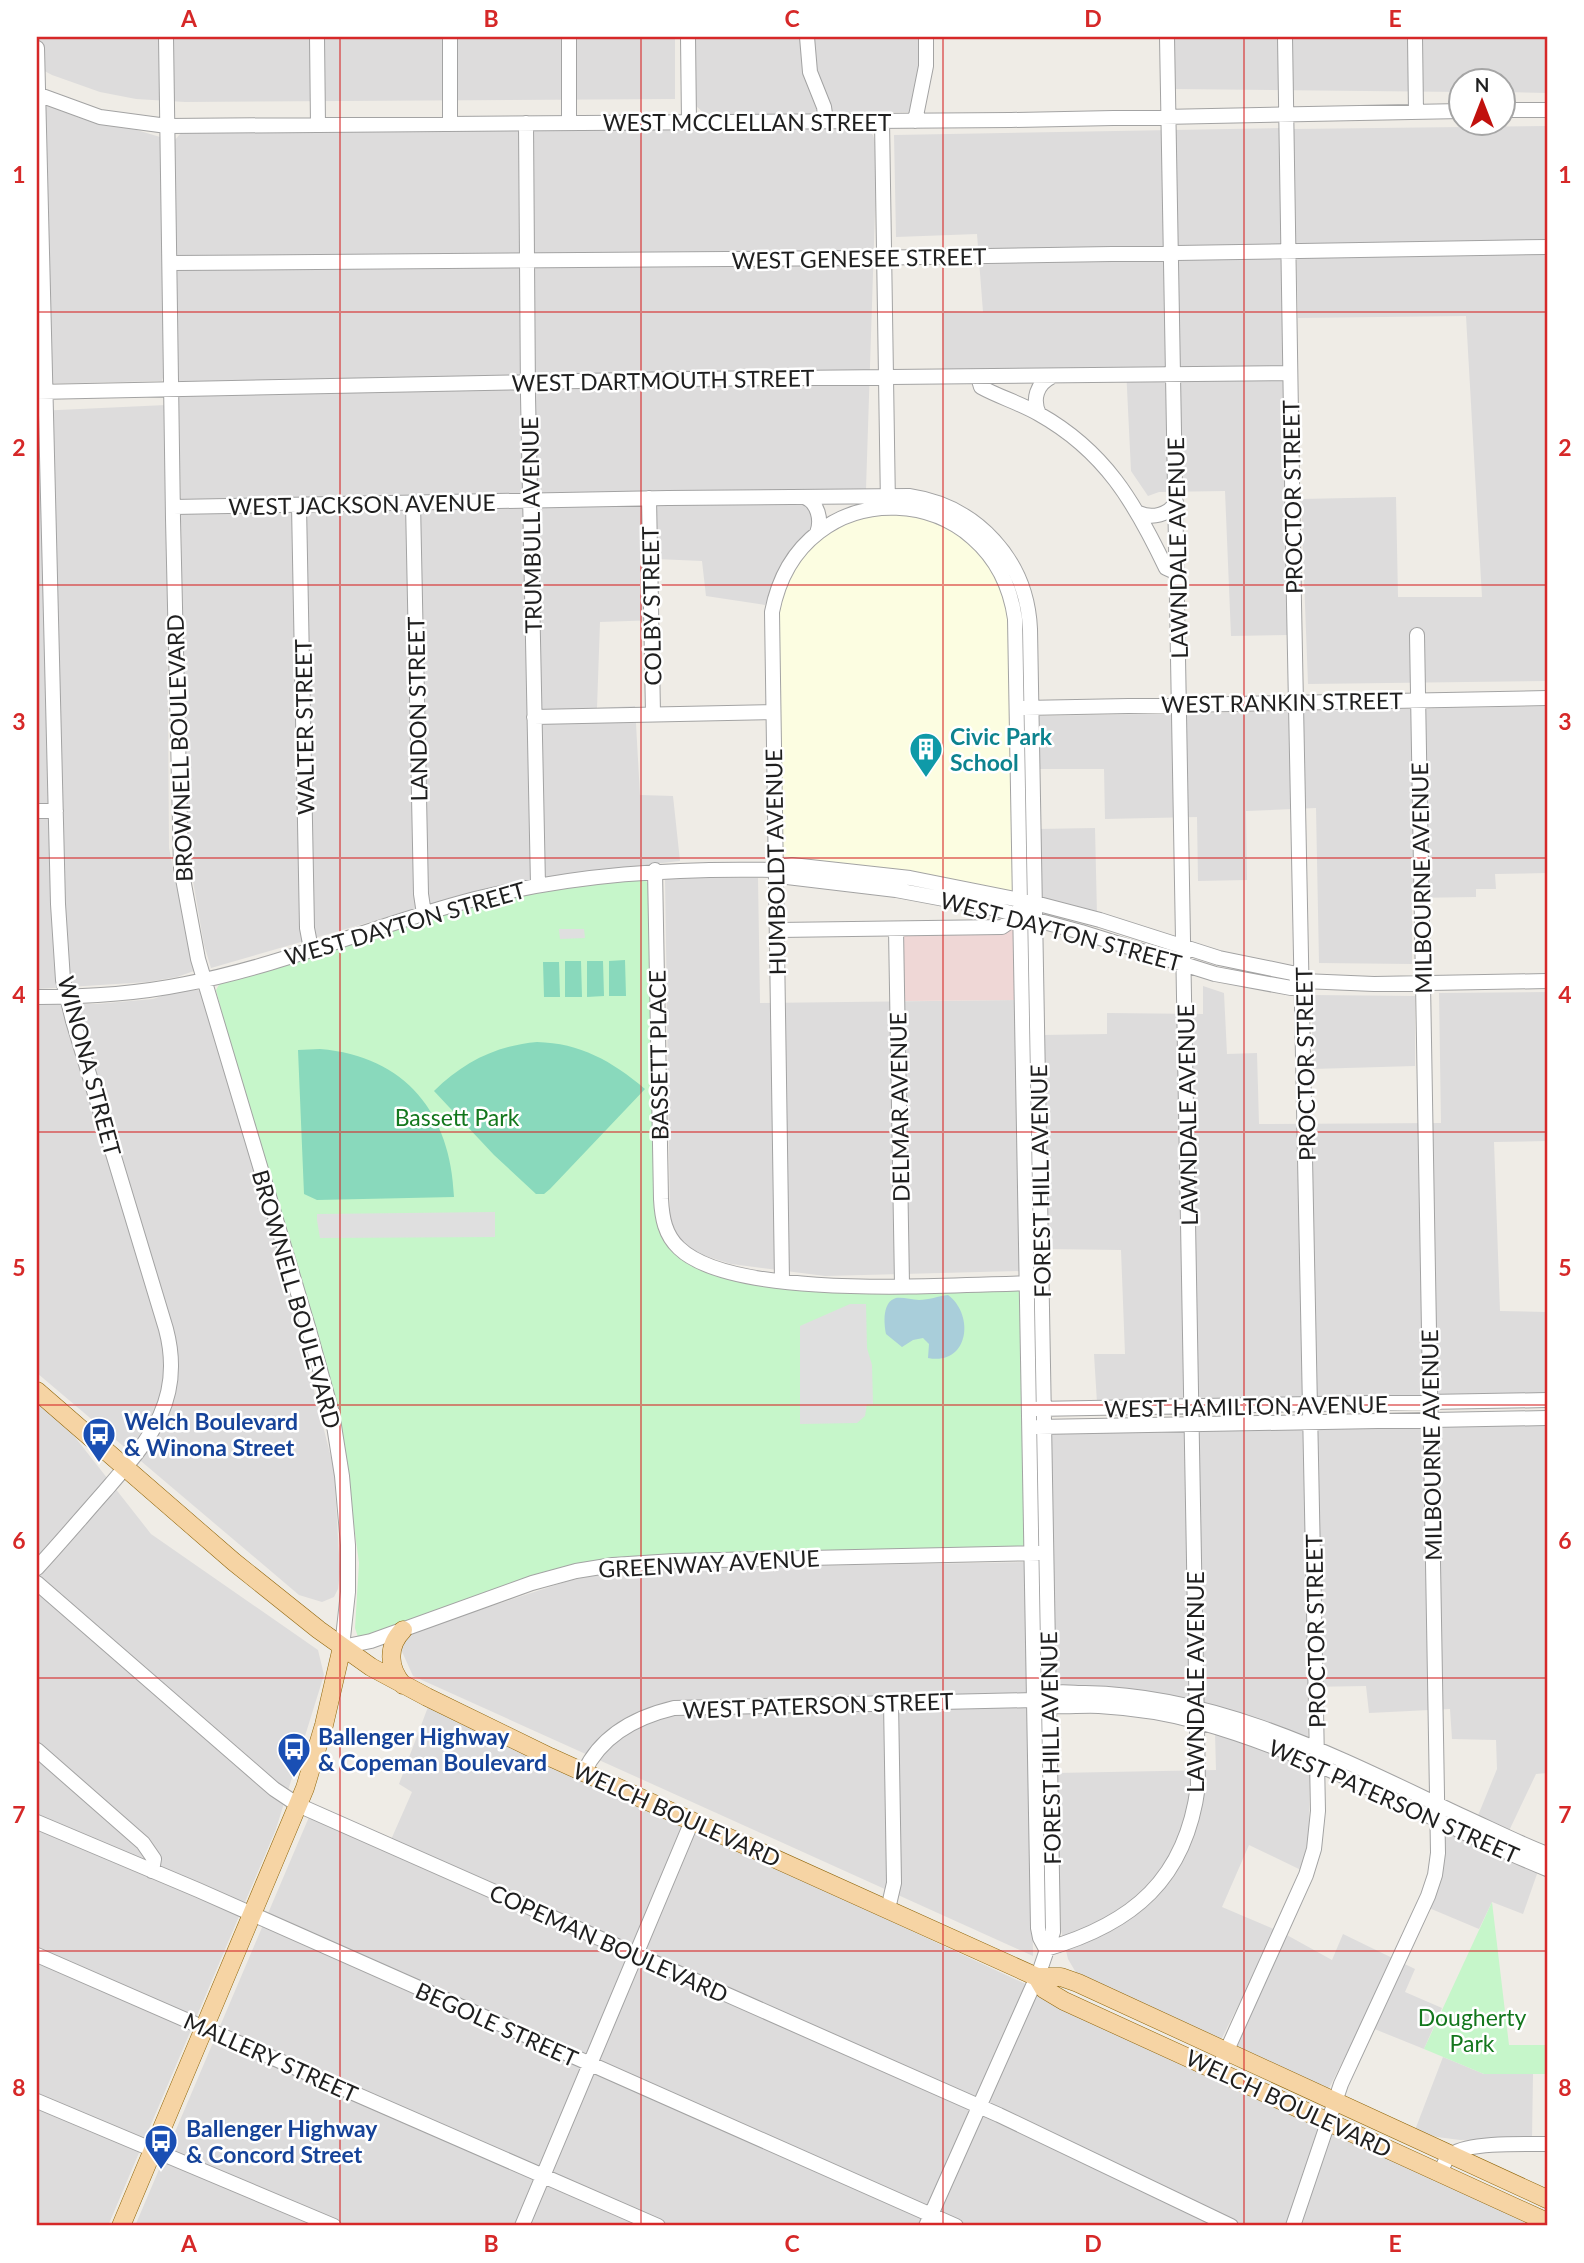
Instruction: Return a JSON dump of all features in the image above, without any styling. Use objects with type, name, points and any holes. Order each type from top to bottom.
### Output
[{"type":"main road","name":"WELCH BOULEVARD","points":[[37,1391],[242,1569],[342,1647],[404,1685],[583,1772],[1037,1976],[1070,1980],[1547,2199]]},
{"type":"main road","points":[[403,1630],[394,1641],[391,1656],[396,1675],[404,1685]]},
{"type":"main road","points":[[121,2226],[298,1805],[322,1733],[342,1647]]},
{"type":"main road","name":"WELCH BOULEVARD","points":[[1037,1976],[1045,1989],[1057,1997],[1547,2222]]},
{"type":"street","name":"BROWNELL BOULEVARD","points":[[166,37],[180,854],[189,921],[204,980],[332,1413],[348,1545],[347,1604],[342,1647]]},
{"type":"street","points":[[317,37],[317,125]]},
{"type":"street","points":[[450,37],[450,124]]},
{"type":"street","points":[[569,37],[569,123]]},
{"type":"street","points":[[688,37],[689,122]]},
{"type":"street","points":[[807,37],[810,72],[823,103],[826,121]]},
{"type":"street","points":[[915,121],[926,66],[926,37]]},
{"type":"street","name":"LAWNDALE AVENUE","points":[[1046,1949],[1097,1932],[1123,1916],[1152,1891],[1172,1865],[1187,1835],[1196,1803],[1199,1768],[1167,37]]},
{"type":"street","name":"PROCTOR STREET","points":[[1218,2070],[1309,1869],[1318,1818],[1285,37]]},
{"type":"street","points":[[1415,37],[1416,112]]},
{"type":"street","name":"WINONA STREET","points":[[37,48],[41,392],[60,934],[66,997],[171,1348],[171,1383],[163,1412],[148,1439],[37,1569]]},
{"type":"street","name":"WEST MCCLELLAN STREET","points":[[37,94],[100,117],[167,126],[915,121],[1448,111]]},
{"type":"street","points":[[1518,110],[1547,110]]},
{"type":"street","points":[[883,121],[888,501]]},
{"type":"street","name":"TRUMBULL AVENUE","points":[[526,123],[538,886]]},
{"type":"street","name":"WEST GENESEE STREET","points":[[170,263],[884,258],[1547,247]]},
{"type":"street","name":"WEST DARTMOUTH STREET","points":[[41,392],[528,382],[1290,373]]},
{"type":"street","points":[[978,377],[981,387],[1038,414],[1058,426],[1090,452],[1115,478],[1139,513],[1166,568],[1177,573]]},
{"type":"street","points":[[1038,414],[1035,403],[1038,390],[1043,382],[1051,377]]},
{"type":"street","points":[[802,497],[811,500],[817,510],[820,523],[817,533]]},
{"type":"street","name":"WEST JACKSON AVENUE","points":[[173,507],[649,498],[802,497],[888,501]]},
{"type":"street","name":"COLBY STREET","points":[[649,498],[653,714]]},
{"type":"street","name":"HUMBOLDT AVENUE","points":[[782,1281],[771,627],[776,594],[792,561],[817,533],[850,514],[888,501]]},
{"type":"street","name":"FOREST HILL AVENUE","points":[[888,501],[952,524],[975,540],[994,561],[1007,586],[1014,610],[1024,708],[1021,986],[1031,1102]]},
{"type":"street","points":[[1139,513],[1147,516],[1159,514],[1170,510],[1176,502]]},
{"type":"street","name":"LANDON STREET","points":[[413,503],[421,894],[424,914]]},
{"type":"street","name":"WALTER STREET","points":[[299,505],[307,915],[311,949]]},
{"type":"street","name":"MILBOURNE AVENUE","points":[[1293,2226],[1335,2100],[1430,1889],[1438,1853],[1417,635]]},
{"type":"street","name":"WEST RANKIN STREET","points":[[1024,708],[1547,698]]},
{"type":"street","points":[[534,716],[772,712]]},
{"type":"street","name":"FOREST HILL AVENUE","points":[[1025,774],[1035,903],[1036,986],[1031,1102],[1037,1427],[1031,1553],[1038,1927],[1046,1949]]},
{"type":"street","points":[[37,811],[56,811]]},
{"type":"street","name":"WEST DAYTON STREET","points":[[37,997],[128,993],[204,980],[424,914],[538,886],[655,870],[775,870],[792,864],[1020,907],[1035,903],[1100,920],[1233,962],[1292,973],[1303,981],[1547,981]]},
{"type":"street","name":"BASSETT PLACE","points":[[655,870],[663,1220],[671,1238],[685,1253],[705,1264],[782,1281]]},
{"type":"street","points":[[778,930],[1002,927],[1020,907]]},
{"type":"street","name":"WEST DAYTON STREET","points":[[1020,907],[1035,919],[1241,980],[1283,988],[1294,988],[1303,981]]},
{"type":"street","name":"DELMAR AVENUE","points":[[895,929],[902,1285]]},
{"type":"street","points":[[1021,986],[1036,986]]},
{"type":"street","points":[[782,1281],[825,1285],[1034,1283]]},
{"type":"street","name":"WEST HAMILTON AVENUE","points":[[1037,1409],[1547,1400]]},
{"type":"street","name":"WEST HAMILTON AVENUE","points":[[1037,1427],[1547,1418]]},
{"type":"street","name":"FOREST HILL AVENUE","points":[[928,2221],[1037,1976],[1054,1927],[1047,1553],[1037,1427]]},
{"type":"street","name":"GREENWAY AVENUE","points":[[342,1647],[363,1644],[547,1578],[626,1563],[1047,1553]]},
{"type":"street","name":"COPEMAN BOULEVARD","points":[[37,1583],[274,1789],[298,1805],[979,2106],[1231,2226]]},
{"type":"street","name":"WEST PATERSON STREET","points":[[583,1772],[597,1749],[616,1733],[640,1719],[674,1708],[1034,1700],[1040,1704],[1049,1700],[1198,1715],[1253,1738],[1317,1756],[1437,1804],[1547,1854]]},
{"type":"street","points":[[888,1909],[894,1883],[891,1702]]},
{"type":"street","points":[[37,1750],[144,1843],[154,1859],[152,1871]]},
{"type":"street","name":"WEST PATERSON STREET","points":[[1317,1756],[1438,1819],[1547,1869]]},
{"type":"street","points":[[522,2226],[692,1821]]},
{"type":"street","name":"BEGOLE STREET","points":[[37,1822],[590,2065],[928,2221],[956,2226]]},
{"type":"street","name":"MALLERY STREET","points":[[37,1955],[658,2226]]},
{"type":"street","points":[[37,2101],[334,2226]]},
{"type":"street","points":[[1440,2173],[1452,2154],[1485,2146],[1547,2144]]},
{"type":"shaded area","points":[[37,37],[675,37],[675,99],[185,102],[136,99],[100,92],[37,67]]},
{"type":"shaded area","points":[[696,37],[920,37],[921,61],[911,112],[706,115],[696,106]]},
{"type":"shaded area","points":[[1173,37],[1547,37],[1547,93],[1518,92],[1518,66],[1448,66],[1448,92],[1174,89]]},
{"type":"shaded area","points":[[37,100],[160,137],[165,370],[162,381],[37,384]]},
{"type":"shaded area","points":[[860,126],[873,135],[877,150],[866,489],[809,489],[813,528],[789,556],[765,605],[706,596],[702,561],[656,559],[658,620],[600,622],[597,708],[635,706],[640,795],[673,796],[680,861],[627,867],[460,896],[211,968],[204,945],[187,846],[174,141],[181,133]]},
{"type":"shaded area","points":[[1518,126],[1547,126],[1547,681],[1308,684],[1301,499],[1396,497],[1398,597],[1482,597],[1466,316],[1298,318],[1293,129],[1448,127],[1448,136],[1518,136]]},
{"type":"shaded area","points":[[1281,128],[1289,635],[1231,636],[1225,491],[1159,492],[1148,496],[1131,471],[1126,368],[943,373],[942,311],[983,312],[977,234],[896,237],[894,135]]},
{"type":"shaded area","points":[[166,405],[169,848],[194,971],[148,982],[37,989],[37,411]]},
{"type":"shaded area","points":[[887,513],[936,521],[972,544],[989,564],[1009,613],[1014,889],[1010,892],[921,874],[782,856],[777,621],[789,577],[816,541],[858,518]]},
{"type":"shaded area","points":[[1547,706],[1547,873],[1495,874],[1496,889],[1476,889],[1476,897],[1412,898],[1412,964],[1319,963],[1316,808],[1246,811],[1247,880],[1198,881],[1197,817],[1105,819],[1104,769],[1038,769],[1036,716]]},
{"type":"shaded area","points":[[1095,828],[1097,915],[1040,899],[1037,829]]},
{"type":"shaded area","points":[[665,878],[758,878],[760,1003],[1017,1000],[1022,1271],[825,1276],[731,1264],[696,1253],[675,1235],[670,1217]]},
{"type":"shaded area","points":[[559,929],[584,929],[585,938],[560,939]]},
{"type":"shaded area","points":[[1015,930],[1017,1000],[904,1001],[904,933]]},
{"type":"shaded area","points":[[1203,986],[1224,993],[1227,1054],[1257,1053],[1259,1124],[1441,1123],[1439,993],[1547,992],[1547,1141],[1494,1142],[1500,1311],[1547,1312],[1547,1394],[1097,1403],[1094,1354],[1125,1354],[1121,1250],[1047,1249],[1042,1035],[1107,1034],[1107,1013],[1203,1014]]},
{"type":"shaded area","points":[[176,991],[202,992],[267,1207],[334,1469],[340,1572],[334,1597],[322,1602],[299,1595],[37,1373],[37,1004],[96,1004],[153,999]]},
{"type":"shaded area","points":[[1312,995],[1415,996],[1415,1066],[1312,1069]]},
{"type":"shaded area","points":[[495,1212],[495,1237],[320,1238],[317,1220],[317,1214]]},
{"type":"shaded area","points":[[850,1304],[866,1304],[873,1404],[867,1404],[865,1416],[857,1423],[800,1424],[800,1326]]},
{"type":"shaded area","points":[[37,1403],[71,1432],[151,1534],[318,1650],[324,1675],[276,1829],[108,2226],[37,2226]]},
{"type":"shaded area","points":[[1547,1424],[1547,1773],[1536,1774],[1508,1833],[1477,1818],[1497,1769],[1496,1740],[1452,1739],[1450,1709],[1369,1713],[1366,1686],[1307,1687],[1308,1738],[1282,1727],[1190,1701],[1054,1687],[1049,1432]]},
{"type":"shaded area","points":[[1028,1562],[1033,1956],[413,1676],[399,1645],[403,1638],[433,1625],[568,1581],[624,1569]]},
{"type":"shaded area","points":[[428,1707],[1541,2224],[135,2226],[309,1817],[386,1851],[412,1792],[399,1784]]},
{"type":"shaded area","points":[[1215,1733],[1310,1767],[1309,1835],[1301,1870],[1249,1845],[1222,1907],[1276,1930],[1221,2040],[1078,1976],[1068,1959],[1061,1930],[1055,1773],[1216,1770]]},
{"type":"shaded area","points":[[1444,1829],[1538,1871],[1523,1914],[1492,1902],[1479,1929],[1429,1908],[1442,1879]]},
{"type":"shaded area","points":[[1285,1934],[1332,1960],[1343,1934],[1415,1969],[1405,1992],[1442,2008],[1424,2049],[1362,2024],[1328,2090],[1236,2047]]},
{"type":"shaded area","points":[[1443,2057],[1484,2074],[1533,2074],[1532,2139],[1460,2140],[1415,2130]]},
{"type":"green space","name":"Bassett Park","points":[[645,879],[648,884],[654,1208],[661,1233],[685,1259],[719,1275],[1019,1291],[1022,1295],[1026,1544],[1018,1548],[624,1557],[535,1575],[368,1636],[358,1637],[355,1628],[359,1563],[351,1503],[216,990],[220,983],[226,981],[484,903],[545,890]]},
{"type":"green space","points":[[625,960],[626,996],[609,996],[609,961]]},
{"type":"green space","points":[[565,961],[581,961],[582,997],[565,997]]},
{"type":"green space","points":[[587,961],[603,961],[604,996],[587,997]]},
{"type":"green space","points":[[543,962],[559,962],[560,997],[544,997]]},
{"type":"green space","points":[[537,1042],[567,1046],[595,1055],[645,1089],[544,1194],[536,1194],[494,1155],[434,1091],[481,1057],[507,1047]]},
{"type":"green space","points":[[320,1049],[350,1054],[377,1063],[399,1077],[418,1094],[433,1116],[444,1140],[451,1167],[454,1197],[317,1200],[304,1194],[298,1050]]},
{"type":"green space","name":"Dougherty Park","points":[[1492,1902],[1509,2045],[1547,2045],[1547,2074],[1484,2074],[1424,2049]]},
{"type":"water","points":[[948,1295],[957,1304],[964,1326],[964,1337],[952,1354],[942,1358],[928,1358],[929,1344],[923,1338],[913,1340],[902,1347],[886,1334],[885,1313],[891,1300],[923,1300]]},
{"type":"place","name":"Civic Park School","points":[[926,779]]},
{"type":"place","name":"Welch Boulevard & Winona Street","points":[[99,1464]]},
{"type":"place","name":"Ballenger Highway & Copeman Boulevard","points":[[294,1779]]},
{"type":"place","name":"Ballenger Highway & Concord Street","points":[[161,2171]]}]
